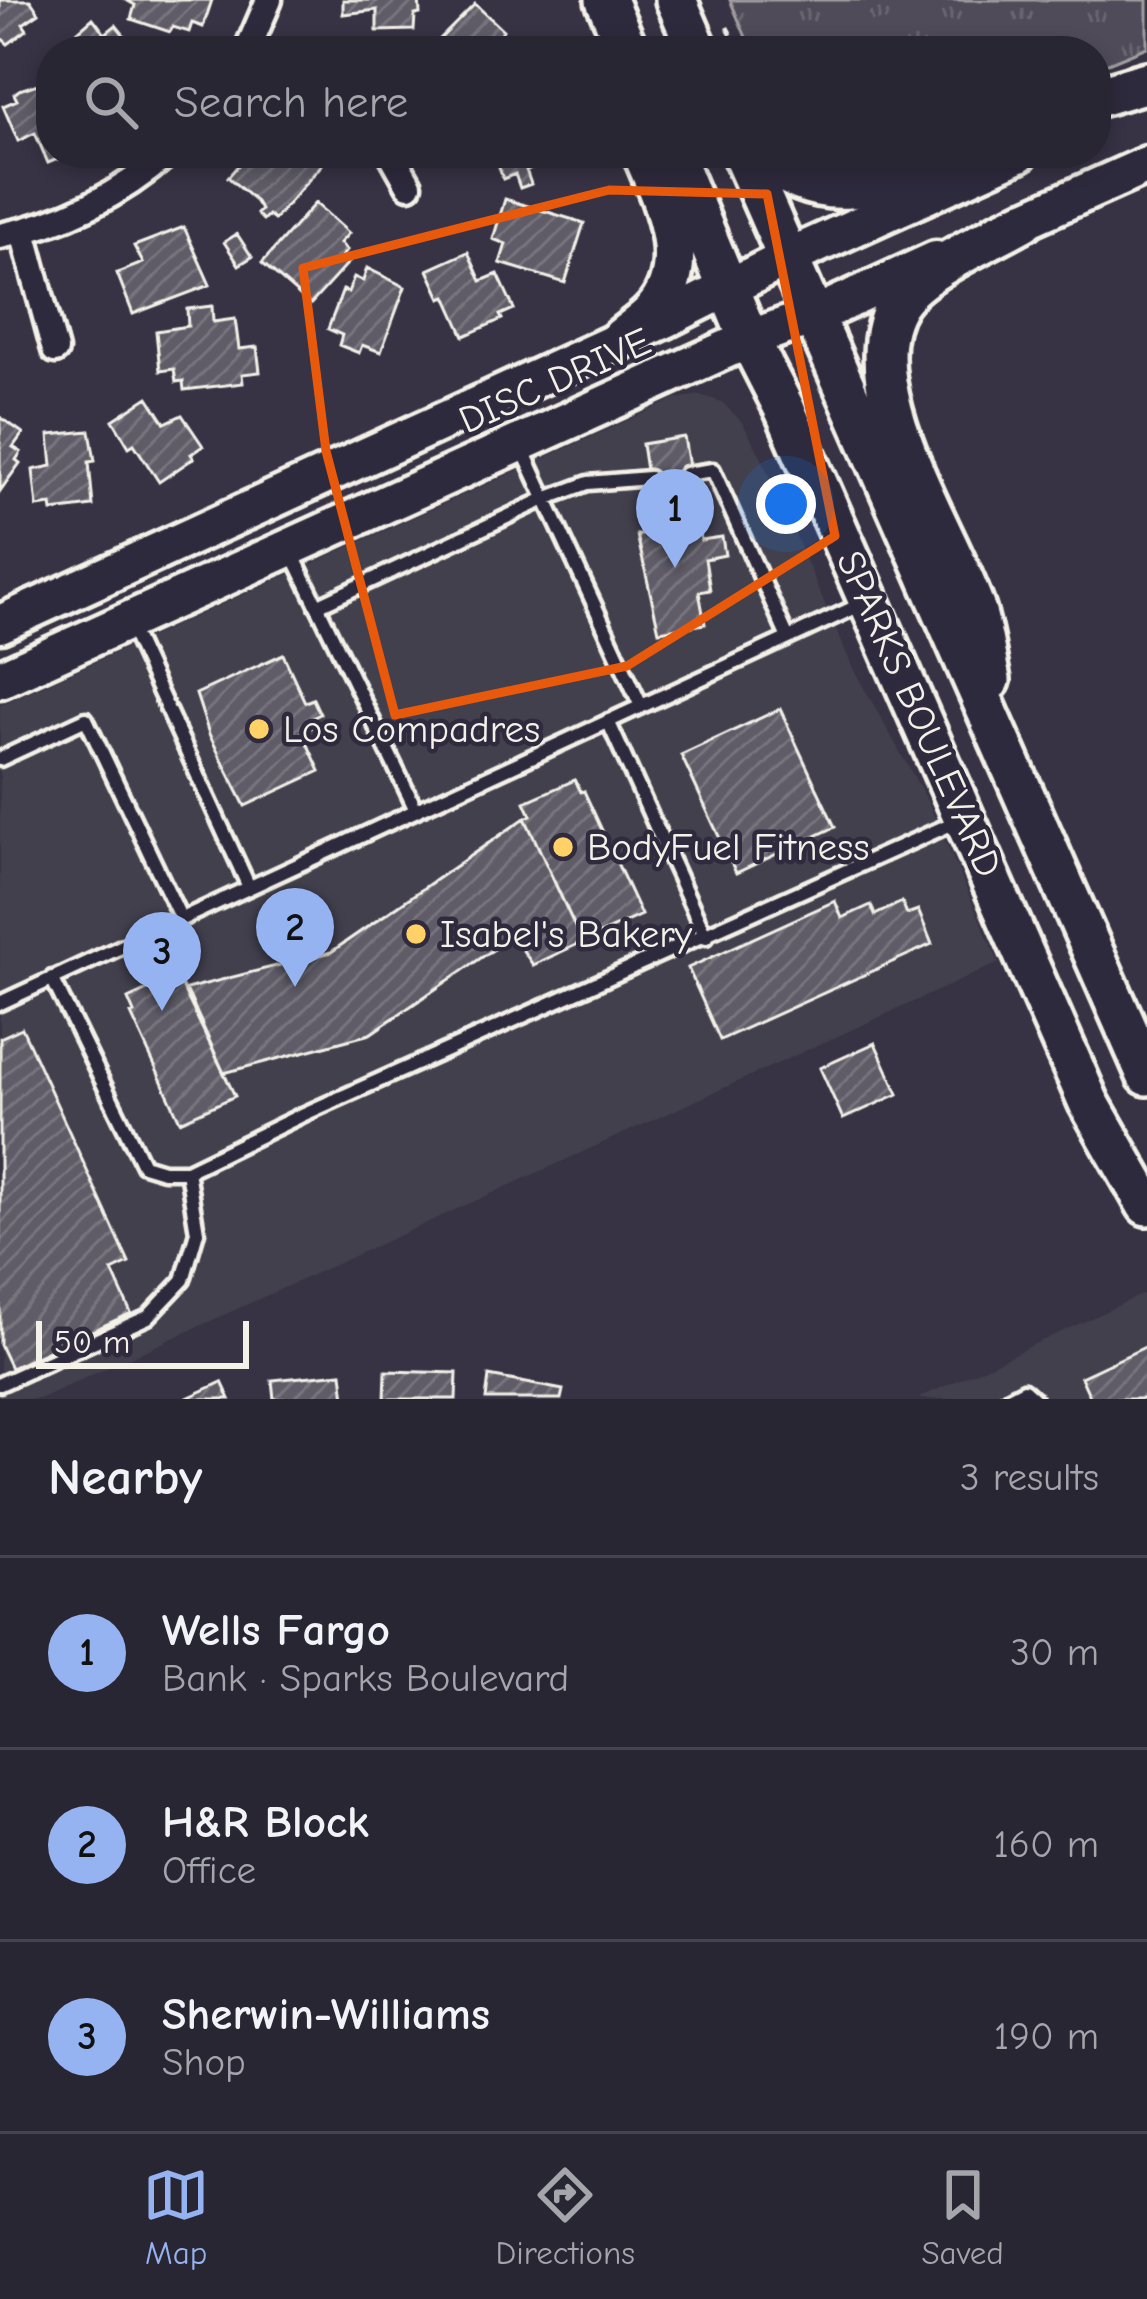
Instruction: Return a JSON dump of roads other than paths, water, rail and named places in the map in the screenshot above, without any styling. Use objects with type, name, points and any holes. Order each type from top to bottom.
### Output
[{"type":"main road","points":[[590,0],[599,36]]},
{"type":"main road","points":[[606,0],[622,36]]},
{"type":"main road","points":[[676,0],[692,36]]},
{"type":"main road","points":[[1111,93],[1147,82]]},
{"type":"main road","points":[[1111,111],[1147,95]]},
{"type":"main road","name":"DISC DRIVE","points":[[0,679],[749,339],[813,316],[1147,165]]},
{"type":"main road","points":[[616,342],[654,311],[665,294],[671,269],[672,229],[649,168]]},
{"type":"main road","name":"SPARKS BOULEVARD","points":[[678,168],[749,339],[1089,1103],[1147,1205]]},
{"type":"main road","name":"SPARKS BOULEVARD","points":[[748,168],[1147,1075]]},
{"type":"main road","points":[[775,168],[812,187],[843,189],[920,168]]},
{"type":"main road","name":"DISC DRIVE","points":[[0,624],[986,168]]},
{"type":"main road","points":[[1001,744],[974,607],[896,426],[887,337],[897,304],[916,283],[1023,220]]},
{"type":"street","points":[[257,36],[269,0]]},
{"type":"street","points":[[55,350],[12,234],[70,216],[110,196],[148,168]]},
{"type":"street","points":[[399,168],[409,185]]},
{"type":"lane","points":[[520,443],[641,706]]},
{"type":"lane","points":[[686,474],[713,470],[788,638]]},
{"type":"lane","points":[[317,605],[545,499],[588,483],[649,478]]},
{"type":"lane","points":[[289,548],[416,810]]},
{"type":"lane","points":[[0,1003],[868,601]]},
{"type":"lane","points":[[127,622],[249,887]]},
{"type":"lane","points":[[0,758],[86,719],[181,919]]},
{"type":"lane","points":[[608,721],[706,937]]},
{"type":"lane","points":[[52,978],[143,1165],[187,1172],[302,1115],[964,818]]},
{"type":"lane","points":[[0,1384],[148,1317],[183,1280],[197,1232],[187,1172]]},
{"type":"lane","points":[[1007,1399],[1024,1390],[1034,1399]]},
{"type":"place","name":"Wells Fargo","points":[[675,568]]},
{"type":"place","name":"Los Compadres","points":[[259,729]]},
{"type":"place","name":"BodyFuel Fitness","points":[[563,847]]},
{"type":"place","name":"Isabel's Bakery","points":[[416,934]]},
{"type":"place","name":"H&R Block","points":[[295,987]]},
{"type":"place","name":"Sherwin-Williams","points":[[162,1011]]}]
